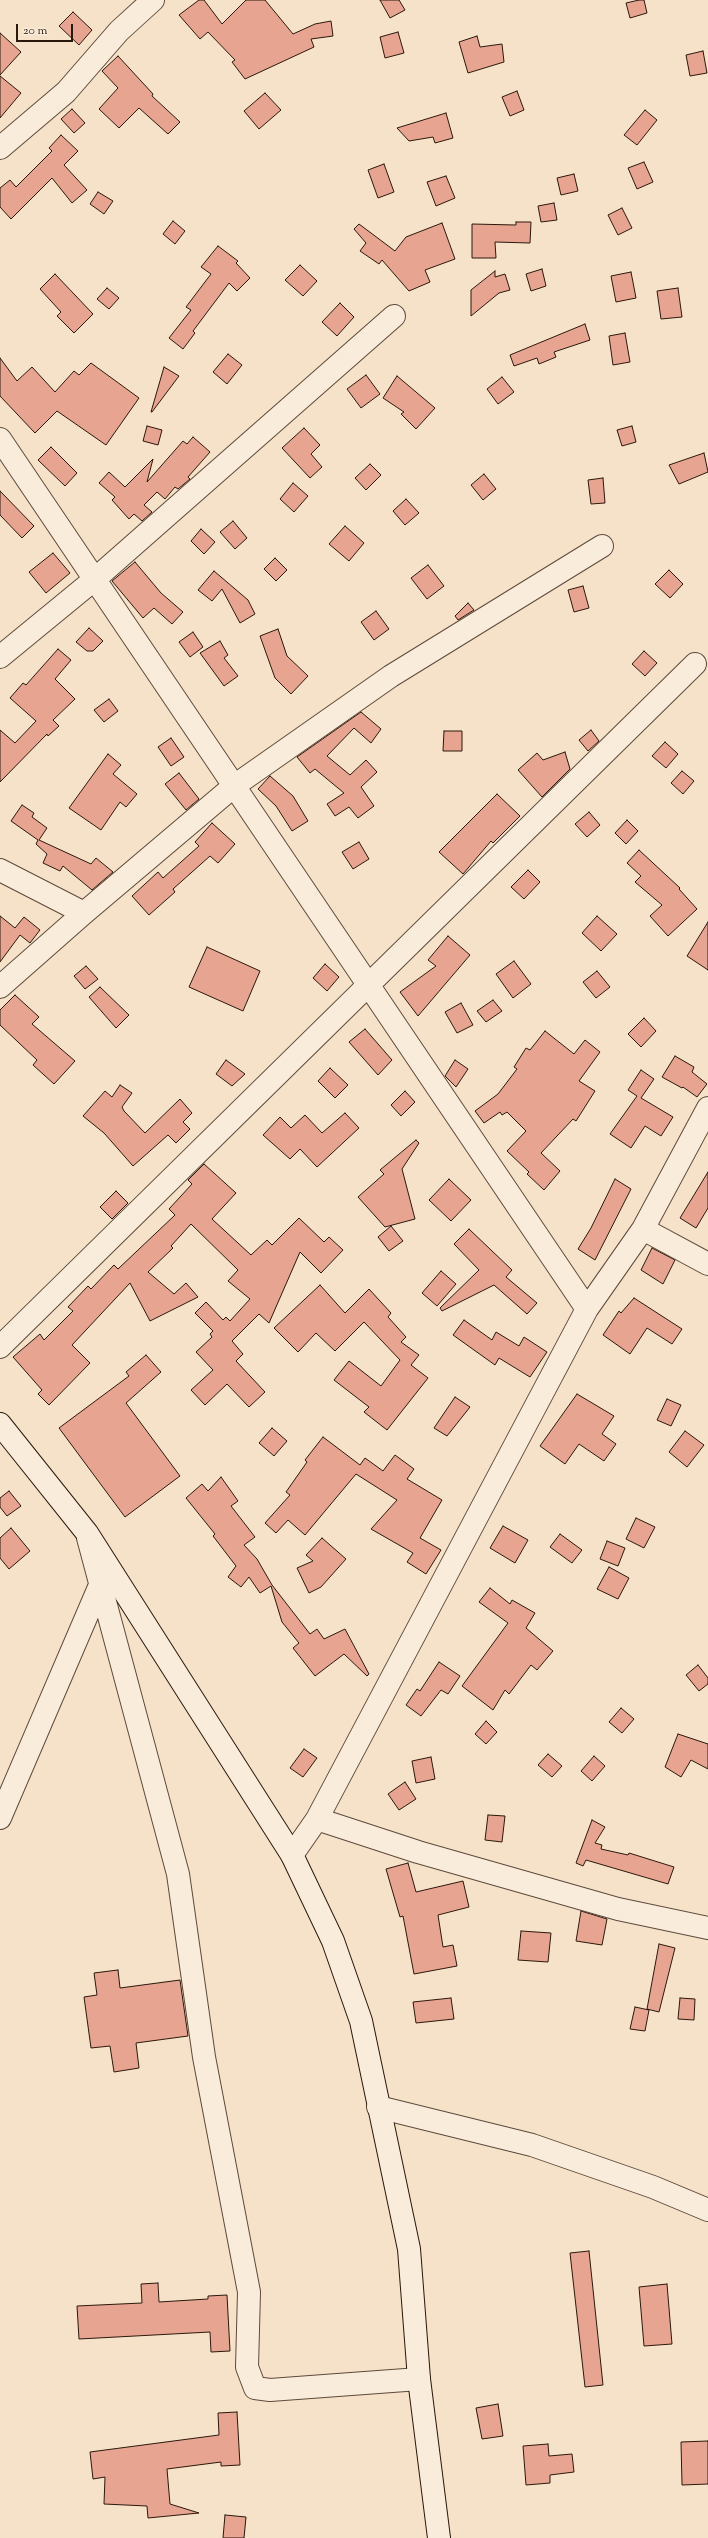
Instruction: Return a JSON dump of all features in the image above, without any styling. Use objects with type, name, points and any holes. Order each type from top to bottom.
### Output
[{"type":"street","points":[[0,148],[66,92],[119,31],[153,0]]},
{"type":"street","points":[[0,657],[95,579],[394,316]]},
{"type":"street","points":[[0,439],[587,1309]]},
{"type":"street","points":[[0,987],[84,913],[234,786],[391,676],[602,546]]},
{"type":"street","points":[[0,1347],[695,664]]},
{"type":"street","points":[[0,870],[84,913]]},
{"type":"street","points":[[292,1855],[316,1819],[587,1309],[643,1229],[708,1108]]},
{"type":"street","points":[[643,1229],[708,1264]]},
{"type":"street","points":[[0,1424],[87,1533],[292,1855],[334,1941],[361,2021],[409,2249],[419,2379],[439,2538]]},
{"type":"street","points":[[87,1533],[178,1874],[204,2057],[249,2292],[247,2367],[255,2388],[270,2390],[419,2379]]},
{"type":"street","points":[[0,1818],[100,1585]]},
{"type":"street","points":[[316,1819],[425,1854],[618,1909],[708,1928]]},
{"type":"street","points":[[378,2107],[532,2145],[654,2187],[708,2210]]},
{"type":"building","points":[[199,0],[204,0],[222,24],[246,0],[265,0],[293,34],[315,24],[331,21],[333,36],[311,39],[314,47],[245,79],[232,62],[235,60],[208,32],[200,39],[179,15]]},
{"type":"building","points":[[380,0],[399,0],[405,10],[390,18]]},
{"type":"building","points":[[644,0],[647,13],[630,18],[626,3]]},
{"type":"building","points":[[73,12],[92,30],[79,45],[59,26]]},
{"type":"building","points":[[398,32],[404,53],[385,58],[380,37]]},
{"type":"building","points":[[0,33],[21,52],[0,75]]},
{"type":"building","points":[[477,36],[480,47],[502,44],[504,62],[468,73],[459,42]]},
{"type":"building","points":[[703,51],[707,73],[690,76],[686,55]]},
{"type":"building","points":[[118,56],[153,94],[152,96],[180,122],[168,134],[139,108],[119,128],[99,109],[118,88],[102,71]]},
{"type":"building","points":[[0,76],[21,93],[0,118]]},
{"type":"building","points":[[517,91],[524,110],[510,116],[502,97]]},
{"type":"building","points":[[265,93],[281,110],[259,129],[244,111]]},
{"type":"building","points":[[72,109],[85,123],[74,133],[61,119]]},
{"type":"building","points":[[645,110],[657,120],[637,145],[624,135]]},
{"type":"building","points":[[446,113],[453,138],[435,143],[433,137],[409,141],[397,128]]},
{"type":"building","points":[[61,135],[78,151],[64,165],[87,190],[72,203],[52,178],[11,219],[0,207],[0,188],[10,180],[16,187],[52,151],[49,148]]},
{"type":"building","points":[[644,162],[653,182],[637,189],[628,168]]},
{"type":"building","points":[[384,164],[394,192],[378,198],[368,170]]},
{"type":"building","points":[[574,174],[578,191],[561,195],[557,178]]},
{"type":"building","points":[[446,176],[455,198],[436,206],[427,182]]},
{"type":"building","points":[[98,192],[113,201],[104,214],[90,204]]},
{"type":"building","points":[[554,203],[557,220],[541,222],[538,206]]},
{"type":"building","points":[[622,208],[632,228],[618,235],[608,215]]},
{"type":"building","points":[[173,221],[185,231],[175,244],[163,234]]},
{"type":"building","points":[[516,222],[531,222],[530,243],[495,242],[496,258],[472,258],[472,224],[516,225]]},
{"type":"building","points":[[442,223],[455,259],[425,270],[430,282],[409,291],[382,260],[379,264],[360,251],[366,243],[354,229],[359,224],[395,251],[406,237]]},
{"type":"building","points":[[218,246],[238,261],[236,263],[250,278],[237,291],[229,283],[193,331],[195,333],[183,349],[169,338],[191,310],[186,307],[211,274],[201,267]]},
{"type":"building","points":[[300,265],[317,281],[303,296],[285,280]]},
{"type":"building","points":[[542,269],[546,286],[531,291],[526,274]]},
{"type":"building","points":[[495,271],[495,277],[505,274],[510,290],[499,293],[471,316],[471,290]]},
{"type":"building","points":[[631,272],[636,298],[616,302],[611,276]]},
{"type":"building","points":[[55,274],[93,314],[74,333],[57,316],[61,312],[40,289]]},
{"type":"building","points":[[107,288],[119,298],[109,309],[97,299]]},
{"type":"building","points":[[678,288],[682,317],[661,319],[657,291]]},
{"type":"building","points":[[340,303],[354,317],[337,336],[322,322]]},
{"type":"building","points":[[585,324],[590,340],[554,352],[556,357],[539,364],[537,358],[514,366],[510,355]]},
{"type":"building","points":[[625,333],[630,362],[613,365],[609,336]]},
{"type":"building","points":[[228,354],[242,365],[227,384],[213,372]]},
{"type":"building","points":[[0,358],[17,381],[32,367],[55,392],[74,371],[79,375],[91,363],[139,398],[106,445],[57,411],[35,433],[0,396]]},
{"type":"building","points":[[164,367],[179,376],[151,412]]},
{"type":"building","points":[[366,375],[380,394],[361,408],[347,389]]},
{"type":"building","points":[[397,376],[435,408],[416,429],[401,414],[404,412],[383,398]]},
{"type":"building","points":[[502,377],[514,392],[498,404],[487,389]]},
{"type":"building","points":[[147,426],[162,430],[158,445],[143,441]]},
{"type":"building","points":[[632,426],[636,442],[622,446],[617,430]]},
{"type":"building","points":[[304,428],[320,445],[311,454],[322,467],[310,478],[282,448]]},
{"type":"building","points":[[193,437],[210,452],[188,477],[190,479],[178,489],[175,487],[165,499],[157,492],[144,505],[152,512],[142,521],[134,514],[129,519],[112,500],[115,497],[99,483],[109,472],[125,487],[153,459],[147,482],[183,441],[187,444]]},
{"type":"building","points":[[51,447],[77,473],[65,486],[38,460]]},
{"type":"building","points":[[704,453],[708,472],[679,484],[669,465]]},
{"type":"building","points":[[370,464],[381,475],[366,490],[355,478]]},
{"type":"building","points":[[484,474],[496,489],[483,500],[471,485]]},
{"type":"building","points":[[603,478],[605,503],[591,504],[588,480]]},
{"type":"building","points":[[293,483],[308,496],[294,512],[280,499]]},
{"type":"building","points":[[0,491],[34,526],[22,538],[0,515]]},
{"type":"building","points":[[406,499],[419,513],[405,525],[393,511]]},
{"type":"building","points":[[233,521],[247,538],[235,549],[220,532]]},
{"type":"building","points":[[345,526],[364,543],[349,561],[329,544]]},
{"type":"building","points":[[201,529],[215,542],[204,554],[191,541]]},
{"type":"building","points":[[53,553],[70,573],[46,593],[29,572]]},
{"type":"building","points":[[275,558],[287,570],[276,581],[264,569]]},
{"type":"building","points":[[135,562],[161,593],[183,612],[172,624],[154,608],[143,618],[112,581]]},
{"type":"building","points":[[428,565],[444,586],[427,599],[411,578]]},
{"type":"building","points":[[669,570],[683,584],[670,598],[655,584]]},
{"type":"building","points":[[214,571],[248,600],[255,614],[240,623],[222,589],[212,601],[198,590]]},
{"type":"building","points":[[583,586],[589,608],[574,612],[568,590]]},
{"type":"building","points":[[468,603],[474,610],[458,620],[455,616]]},
{"type":"building","points":[[376,611],[389,629],[374,640],[361,622]]},
{"type":"building","points":[[89,628],[103,641],[93,651],[87,651],[76,642]]},
{"type":"building","points":[[278,629],[287,656],[308,676],[291,694],[275,678],[260,636]]},
{"type":"building","points":[[193,632],[203,647],[190,657],[179,642]]},
{"type":"building","points":[[220,641],[228,655],[224,658],[238,676],[224,686],[200,653]]},
{"type":"building","points":[[58,649],[71,660],[55,679],[75,699],[53,720],[59,726],[48,736],[47,734],[0,782],[0,730],[15,743],[36,721],[10,698],[23,683],[26,685]]},
{"type":"building","points":[[644,651],[657,663],[645,676],[632,664]]},
{"type":"building","points":[[109,699],[118,711],[104,722],[94,710]]},
{"type":"building","points":[[361,712],[381,729],[371,743],[354,728],[327,756],[350,775],[366,760],[377,772],[361,787],[374,806],[358,818],[349,807],[335,816],[327,804],[344,793],[315,769],[310,773],[297,757]]},
{"type":"building","points":[[591,730],[599,741],[588,751],[579,740]]},
{"type":"building","points":[[444,731],[462,731],[462,751],[443,751]]},
{"type":"building","points":[[171,738],[184,757],[171,766],[158,747]]},
{"type":"building","points":[[665,742],[678,754],[666,768],[652,756]]},
{"type":"building","points":[[565,752],[570,769],[542,797],[518,770],[537,753],[543,760]]},
{"type":"building","points":[[108,754],[121,765],[113,774],[137,794],[126,807],[120,802],[101,830],[69,808]]},
{"type":"building","points":[[682,771],[694,781],[683,794],[671,783]]},
{"type":"building","points":[[179,773],[199,799],[186,810],[165,784]]},
{"type":"building","points":[[270,776],[293,796],[308,821],[292,831],[276,806],[258,789]]},
{"type":"building","points":[[497,794],[520,816],[493,843],[491,841],[463,874],[439,852]]},
{"type":"building","points":[[22,805],[34,813],[32,817],[47,828],[39,840],[91,864],[96,858],[113,872],[92,890],[63,866],[60,871],[43,863],[47,854],[36,844],[38,840],[11,821]]},
{"type":"building","points":[[589,812],[600,825],[587,837],[575,824]]},
{"type":"building","points":[[627,820],[638,831],[626,844],[615,833]]},
{"type":"building","points":[[212,823],[235,844],[218,863],[210,856],[173,889],[175,892],[149,915],[132,896],[158,872],[163,878],[199,846],[195,842]]},
{"type":"building","points":[[359,842],[369,859],[353,869],[342,852]]},
{"type":"building","points":[[639,850],[680,888],[679,889],[697,909],[668,936],[650,916],[662,905],[635,882],[641,876],[627,863]]},
{"type":"building","points":[[528,870],[540,882],[524,899],[511,887]]},
{"type":"building","points":[[0,916],[15,928],[24,917],[40,930],[30,943],[20,935],[0,962]]},
{"type":"building","points":[[597,916],[617,934],[601,951],[582,933]]},
{"type":"building","points":[[708,922],[708,970],[687,956]]},
{"type":"building","points":[[448,936],[470,955],[418,1016],[400,992],[436,966],[428,960]]},
{"type":"building","points":[[207,947],[260,971],[243,1011],[189,987]]},
{"type":"building","points":[[514,961],[531,984],[513,998],[496,974]]},
{"type":"building","points":[[325,964],[339,977],[327,991],[313,978]]},
{"type":"building","points":[[86,966],[98,979],[85,989],[74,976]]},
{"type":"building","points":[[597,971],[610,987],[596,998],[583,982]]},
{"type":"building","points":[[100,987],[129,1015],[116,1028],[89,997]]},
{"type":"building","points":[[15,995],[39,1017],[32,1024],[75,1061],[54,1084],[33,1065],[37,1060],[0,1025],[0,1010]]},
{"type":"building","points":[[493,1000],[502,1011],[486,1022],[477,1011]]},
{"type":"building","points":[[461,1003],[473,1025],[457,1033],[445,1012]]},
{"type":"building","points":[[644,1018],[656,1031],[641,1047],[628,1034]]},
{"type":"building","points":[[365,1029],[392,1060],[378,1075],[349,1042]]},
{"type":"building","points":[[545,1031],[574,1054],[585,1040],[600,1052],[579,1081],[595,1091],[576,1121],[573,1119],[541,1153],[560,1171],[544,1190],[527,1174],[529,1172],[507,1151],[526,1131],[507,1112],[502,1115],[500,1112],[484,1123],[475,1111],[498,1094],[517,1069],[514,1067],[526,1048],[530,1050]]},
{"type":"building","points":[[675,1056],[694,1067],[692,1072],[707,1084],[697,1097],[683,1087],[682,1088],[662,1077]]},
{"type":"building","points":[[226,1060],[245,1074],[232,1086],[216,1074]]},
{"type":"building","points":[[455,1060],[468,1069],[456,1087],[445,1076]]},
{"type":"building","points":[[330,1068],[348,1085],[335,1098],[318,1081]]},
{"type":"building","points":[[641,1070],[654,1079],[641,1098],[673,1117],[661,1136],[645,1126],[631,1148],[610,1134],[637,1096],[628,1090]]},
{"type":"building","points":[[120,1085],[132,1093],[122,1107],[124,1111],[145,1133],[180,1099],[192,1113],[183,1122],[190,1129],[176,1143],[168,1135],[133,1166],[104,1133],[83,1116],[105,1091],[112,1097]]},
{"type":"building","points":[[405,1091],[415,1102],[401,1116],[391,1105]]},
{"type":"building","points":[[345,1113],[359,1128],[317,1167],[300,1149],[290,1159],[263,1135],[280,1117],[291,1128],[305,1115],[322,1133]]},
{"type":"building","points":[[416,1140],[419,1143],[402,1169],[415,1219],[385,1227],[358,1197],[384,1174],[380,1170]]},
{"type":"building","points":[[204,1164],[236,1193],[212,1219],[251,1255],[267,1240],[272,1245],[299,1218],[324,1242],[329,1237],[343,1250],[321,1273],[300,1252],[269,1323],[259,1314],[232,1341],[243,1354],[236,1361],[265,1392],[249,1407],[227,1384],[205,1405],[191,1390],[213,1370],[196,1352],[212,1337],[210,1334],[213,1331],[195,1313],[206,1302],[223,1320],[226,1317],[230,1321],[250,1299],[228,1281],[238,1270],[191,1224],[171,1246],[173,1248],[148,1272],[174,1294],[186,1283],[198,1297],[150,1321],[130,1283],[72,1345],[90,1363],[49,1405],[38,1394],[42,1390],[13,1357],[40,1334],[44,1340],[73,1311],[68,1307],[88,1286],[91,1289],[114,1265],[118,1269],[175,1215],[169,1209],[192,1184],[188,1180]]},
{"type":"building","points":[[708,1172],[708,1208],[696,1228],[680,1218]]},
{"type":"building","points":[[449,1179],[471,1200],[451,1221],[429,1200]]},
{"type":"building","points":[[615,1179],[631,1189],[595,1260],[578,1249],[591,1228]]},
{"type":"building","points":[[116,1191],[128,1203],[112,1219],[100,1207]]},
{"type":"building","points":[[391,1226],[403,1241],[389,1251],[378,1237]]},
{"type":"building","points":[[469,1229],[512,1270],[506,1277],[537,1303],[527,1314],[494,1285],[442,1311],[440,1308],[479,1270],[454,1244]]},
{"type":"building","points":[[652,1248],[675,1260],[663,1284],[641,1270]]},
{"type":"building","points":[[441,1271],[456,1284],[437,1306],[422,1293]]},
{"type":"building","points":[[320,1285],[345,1313],[369,1289],[391,1313],[388,1317],[406,1337],[401,1342],[419,1355],[411,1365],[428,1378],[387,1430],[364,1412],[369,1407],[334,1380],[349,1361],[381,1386],[400,1360],[364,1322],[335,1351],[316,1333],[298,1352],[274,1328]]},
{"type":"building","points":[[634,1298],[682,1329],[672,1344],[647,1328],[630,1354],[603,1335],[619,1311],[621,1313]]},
{"type":"building","points":[[464,1320],[492,1340],[496,1332],[519,1346],[524,1337],[547,1352],[530,1377],[499,1358],[495,1365],[453,1335]]},
{"type":"building","points":[[146,1355],[161,1372],[126,1403],[180,1476],[125,1517],[59,1428],[129,1376],[126,1372]]},
{"type":"building","points":[[577,1394],[614,1416],[602,1434],[616,1444],[604,1461],[579,1444],[565,1464],[540,1446]]},
{"type":"building","points":[[455,1397],[470,1407],[447,1436],[434,1428]]},
{"type":"building","points":[[667,1399],[681,1405],[671,1426],[657,1420]]},
{"type":"building","points":[[272,1428],[287,1441],[274,1456],[259,1443]]},
{"type":"building","points":[[685,1431],[704,1445],[687,1467],[669,1452]]},
{"type":"building","points":[[323,1437],[360,1465],[365,1458],[383,1471],[395,1455],[414,1469],[407,1479],[442,1500],[420,1538],[441,1550],[426,1574],[407,1562],[413,1553],[371,1529],[397,1500],[356,1474],[305,1535],[288,1520],[276,1533],[265,1523],[290,1495],[286,1492],[307,1462],[305,1460]]},
{"type":"building","points":[[221,1477],[238,1501],[231,1506],[255,1537],[244,1545],[257,1559],[272,1585],[310,1634],[317,1629],[324,1639],[345,1629],[369,1674],[367,1676],[344,1654],[315,1676],[293,1648],[299,1643],[282,1622],[271,1586],[260,1593],[249,1577],[241,1587],[228,1577],[236,1566],[213,1536],[215,1534],[186,1498],[202,1484],[208,1491]]},
{"type":"building","points":[[9,1491],[21,1506],[7,1516],[0,1507],[0,1498]]},
{"type":"building","points":[[636,1518],[655,1527],[644,1548],[626,1539]]},
{"type":"building","points":[[503,1526],[528,1540],[515,1563],[490,1548]]},
{"type":"building","points":[[11,1528],[30,1551],[9,1569],[0,1558],[0,1538]]},
{"type":"building","points":[[560,1534],[582,1550],[572,1563],[550,1547]]},
{"type":"building","points":[[322,1538],[346,1559],[321,1587],[309,1593],[297,1568],[313,1561],[306,1555]]},
{"type":"building","points":[[607,1541],[625,1548],[618,1566],[600,1559]]},
{"type":"building","points":[[609,1567],[629,1578],[618,1599],[597,1589]]},
{"type":"building","points":[[490,1588],[510,1604],[512,1600],[535,1613],[526,1628],[553,1651],[537,1670],[531,1665],[509,1694],[505,1690],[493,1710],[462,1686],[508,1623],[479,1602]]},
{"type":"building","points":[[439,1662],[460,1676],[448,1694],[441,1690],[421,1716],[406,1705],[417,1689],[420,1691]]},
{"type":"building","points":[[698,1665],[708,1678],[708,1684],[699,1691],[686,1675]]},
{"type":"building","points":[[621,1708],[634,1719],[622,1733],[609,1722]]},
{"type":"building","points":[[486,1721],[497,1732],[486,1744],[475,1734]]},
{"type":"building","points":[[678,1734],[708,1744],[708,1769],[691,1760],[681,1777],[665,1767]]},
{"type":"building","points":[[304,1749],[317,1758],[303,1777],[290,1768]]},
{"type":"building","points":[[548,1754],[562,1766],[552,1777],[538,1765]]},
{"type":"building","points":[[594,1756],[605,1766],[592,1781],[581,1771]]},
{"type":"building","points":[[431,1757],[435,1779],[416,1783],[412,1761]]},
{"type":"building","points":[[405,1782],[416,1799],[399,1810],[388,1794]]},
{"type":"building","points":[[488,1815],[505,1816],[502,1842],[485,1840]]},
{"type":"building","points":[[592,1820],[605,1827],[595,1843],[602,1845],[601,1849],[628,1855],[629,1853],[674,1867],[668,1884],[586,1860],[583,1866],[576,1863]]},
{"type":"building","points":[[408,1863],[416,1892],[463,1881],[469,1907],[438,1915],[443,1947],[453,1945],[457,1966],[414,1974],[403,1916],[400,1917],[386,1869]]},
{"type":"building","points":[[581,1911],[607,1919],[602,1945],[576,1941]]},
{"type":"building","points":[[521,1931],[551,1933],[548,1962],[518,1960]]},
{"type":"building","points":[[659,1944],[675,1948],[659,2012],[647,2009]]},
{"type":"building","points":[[118,1970],[120,1988],[180,1980],[188,2036],[136,2043],[139,2068],[114,2072],[110,2046],[91,2048],[84,1997],[97,1995],[94,1973]]},
{"type":"building","points":[[451,1998],[454,2019],[416,2023],[413,2002]]},
{"type":"building","points":[[680,1998],[695,1999],[694,2020],[678,2019]]},
{"type":"building","points":[[635,2007],[649,2010],[645,2031],[630,2029]]},
{"type":"building","points":[[589,2251],[603,2385],[585,2387],[570,2253]]},
{"type":"building","points":[[158,2283],[159,2302],[208,2299],[208,2296],[227,2295],[230,2351],[211,2352],[210,2332],[79,2339],[77,2306],[142,2303],[141,2284]]},
{"type":"building","points":[[667,2284],[672,2344],[644,2346],[639,2287]]},
{"type":"building","points":[[498,2404],[503,2436],[482,2439],[476,2408]]},
{"type":"building","points":[[237,2412],[240,2465],[221,2466],[221,2462],[167,2469],[170,2504],[199,2513],[148,2518],[147,2506],[104,2504],[105,2477],[93,2479],[90,2452],[219,2435],[218,2413]]},
{"type":"building","points":[[708,2441],[708,2484],[682,2485],[681,2442]]},
{"type":"building","points":[[548,2444],[549,2456],[572,2454],[574,2472],[550,2475],[550,2483],[526,2485],[523,2446]]},
{"type":"building","points":[[225,2515],[246,2517],[244,2538],[223,2538]]}]
